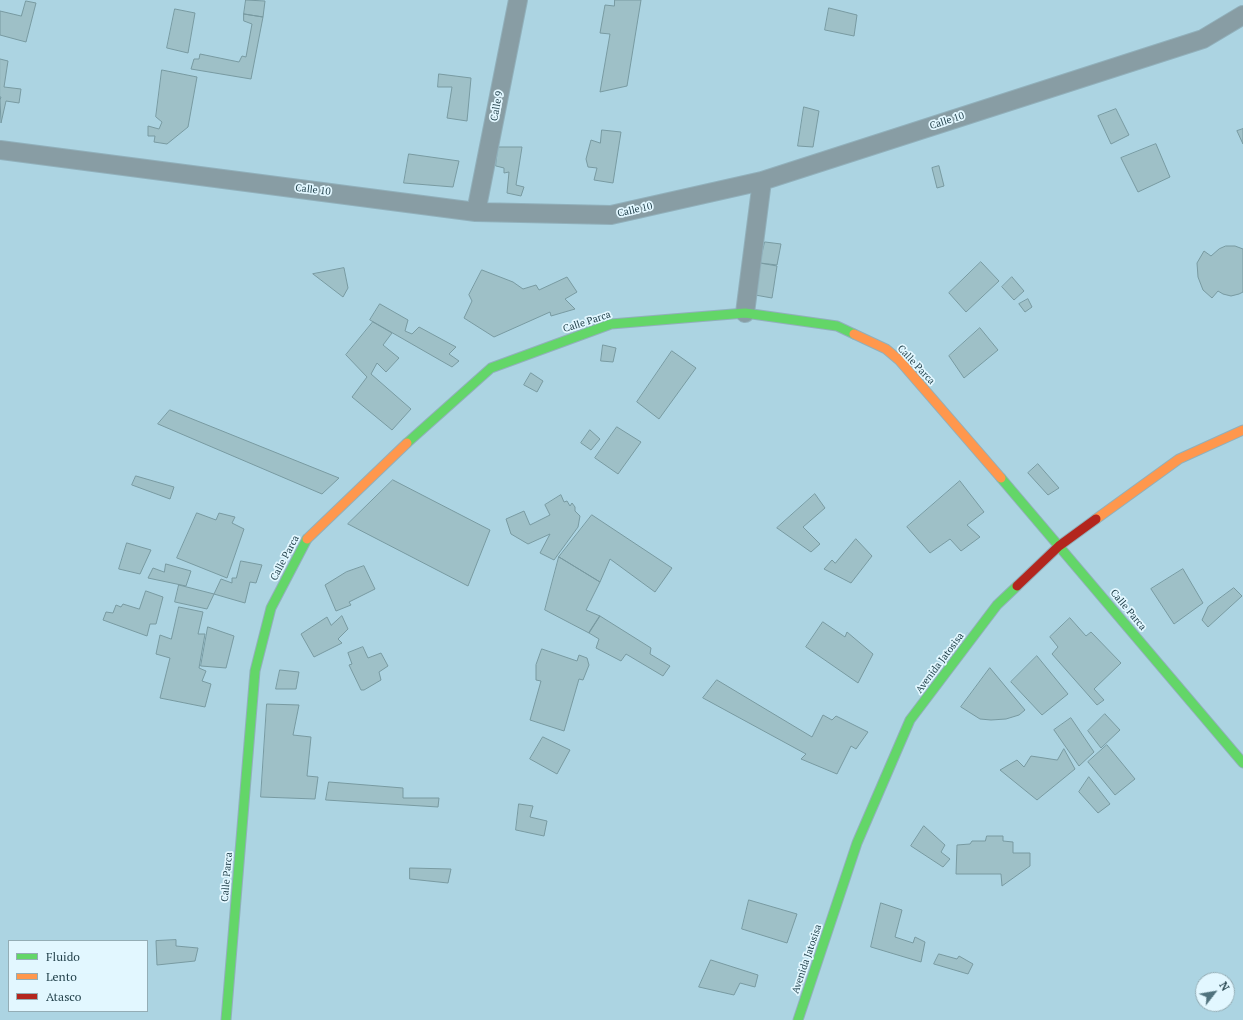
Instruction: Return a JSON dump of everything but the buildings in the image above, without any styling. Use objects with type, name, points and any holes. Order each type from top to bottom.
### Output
[{"type":"street","name":"Calle 9","points":[[476,212],[518,0]]},
{"type":"street","name":"Calle 10","points":[[0,150],[476,212],[611,215],[762,181],[1203,39],[1243,15]]},
{"type":"street","points":[[745,313],[762,181]]},
{"type":"street","name":"Calle Parca","points":[[226,1020],[255,671],[271,608],[308,537],[398,451],[491,368],[610,324],[745,313],[837,326],[886,349],[899,360],[1243,763]]},
{"type":"street","name":"Avenida Jatosisa","points":[[798,1020],[857,844],[910,720],[997,605],[1059,546],[1179,459],[1243,430]]},
{"type":"traffic: fast","points":[[407,443],[491,368],[611,324],[745,313],[837,326],[854,334]]},
{"type":"traffic: fast","points":[[1001,478],[1243,763]]},
{"type":"traffic: fast","points":[[226,1020],[255,671],[271,608],[307,539]]},
{"type":"traffic: fast","points":[[798,1020],[857,843],[910,720],[997,605],[1017,586]]},
{"type":"traffic: slow","points":[[854,334],[886,349],[899,360],[1001,478]]},
{"type":"traffic: slow","points":[[1096,519],[1179,459],[1243,430]]},
{"type":"traffic: slow","points":[[307,539],[407,443]]},
{"type":"traffic: jam","points":[[1017,586],[1059,546],[1096,519]]}]
